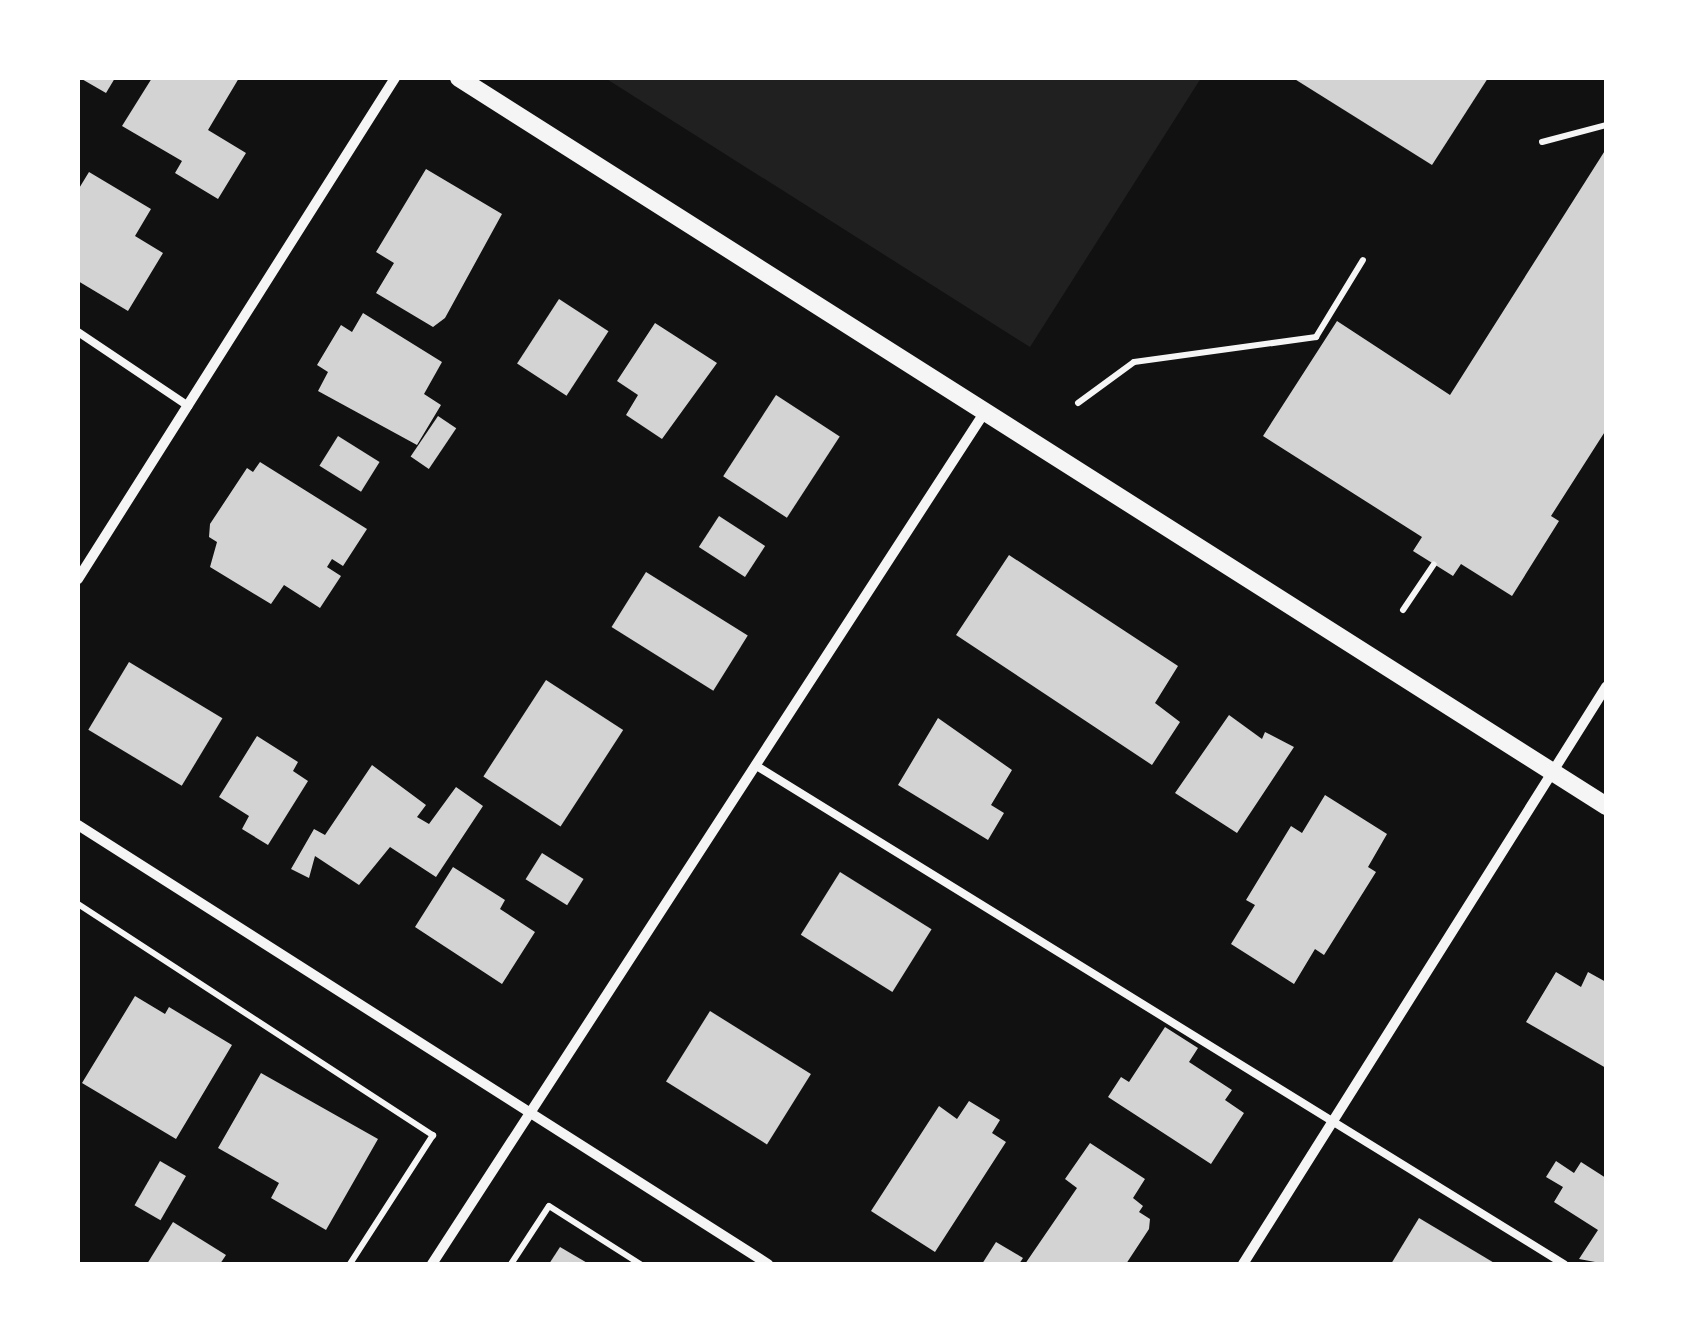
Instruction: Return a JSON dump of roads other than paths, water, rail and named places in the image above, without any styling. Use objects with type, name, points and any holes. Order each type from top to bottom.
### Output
[{"type":"street","points":[[78,579],[395,78]]},
{"type":"street","points":[[459,78],[988,408],[1606,806]]},
{"type":"street","points":[[432,1264],[988,408]]},
{"type":"street","points":[[1243,1264],[1606,688]]},
{"type":"street","points":[[78,825],[768,1264]]},
{"type":"lane","points":[[78,332],[188,406]]},
{"type":"lane","points":[[755,765],[1564,1264]]}]
